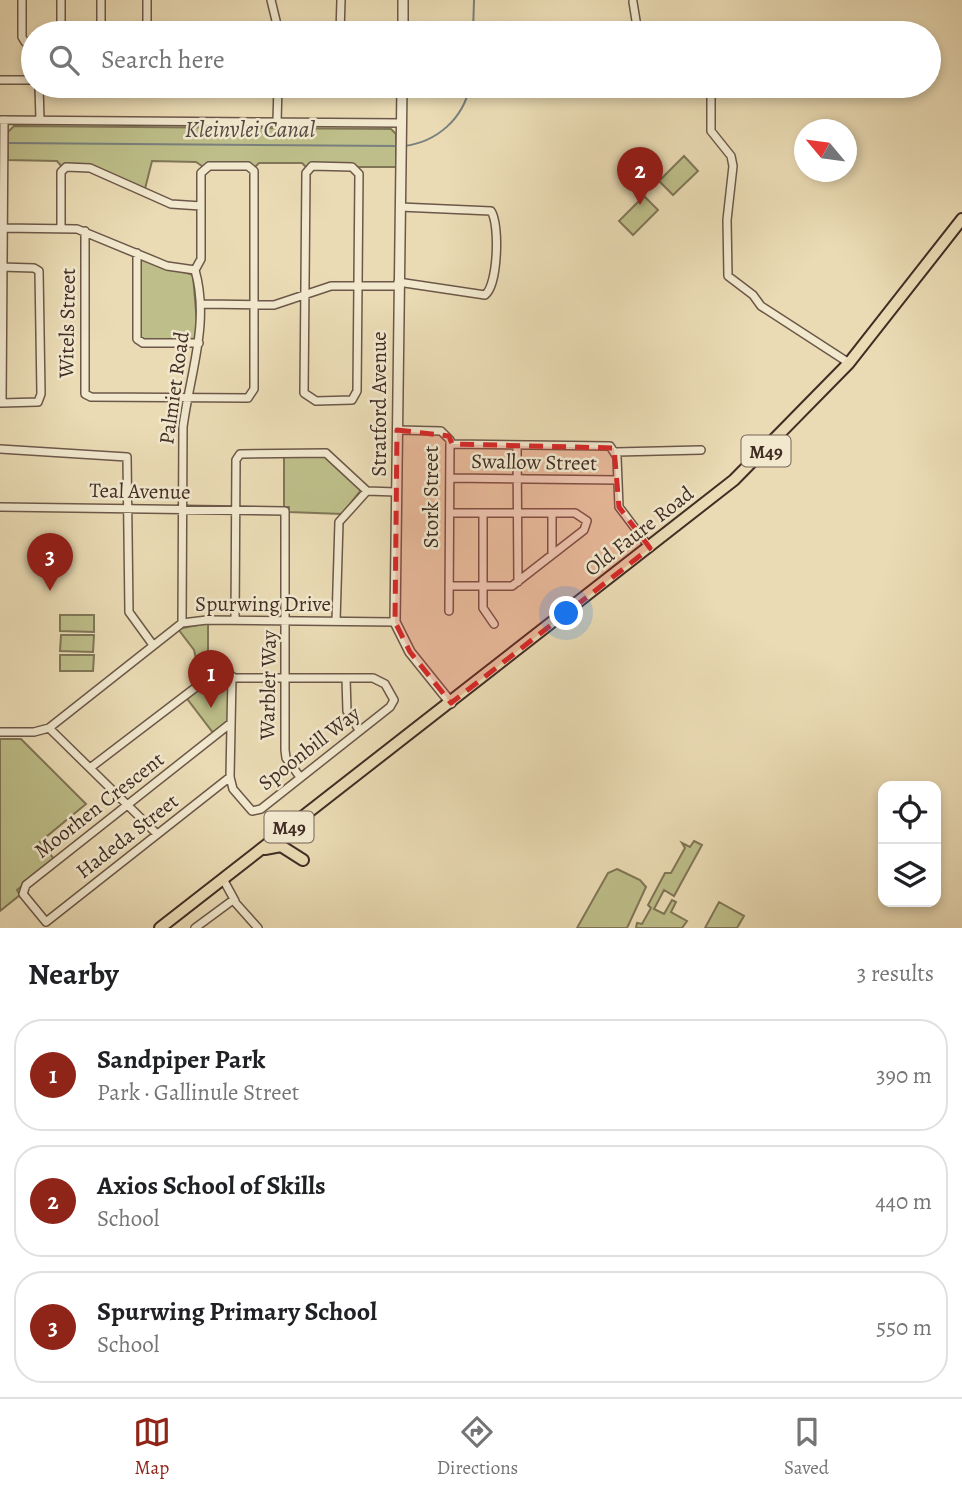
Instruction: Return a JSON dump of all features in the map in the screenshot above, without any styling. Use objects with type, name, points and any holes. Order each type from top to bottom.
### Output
[{"type":"main road","name":"Old Faure Road","points":[[160,928],[650,548],[759,457],[849,363],[962,219]]},
{"type":"main road","points":[[258,851],[281,846],[303,860]]},
{"type":"street","points":[[22,0],[22,21]]},
{"type":"street","points":[[61,0],[61,21]]},
{"type":"street","points":[[101,0],[101,21]]},
{"type":"street","points":[[147,0],[147,21]]},
{"type":"street","points":[[271,0],[276,21]]},
{"type":"street","points":[[341,0],[341,21]]},
{"type":"street","points":[[403,0],[403,21]]},
{"type":"street","points":[[633,2],[636,21]]},
{"type":"street","points":[[0,80],[21,80]]},
{"type":"street","points":[[39,98],[40,120]]},
{"type":"street","points":[[277,122],[278,98]]},
{"type":"street","name":"Stratford Avenue","points":[[402,98],[395,622],[410,652],[452,703]]},
{"type":"street","points":[[711,98],[711,131],[731,156],[733,166],[727,220],[728,276],[753,295],[761,306],[849,363]]},
{"type":"street","points":[[1,267],[34,268],[39,271],[41,351],[38,402],[1,403],[1,267],[1,228],[3,159],[2,122],[277,122],[402,128]]},
{"type":"street","name":"Palmiet Road","points":[[182,623],[183,427],[199,343],[203,304],[195,270],[201,259],[201,173],[209,166],[248,166],[254,171],[253,305]]},
{"type":"street","points":[[312,166],[352,167],[358,171],[358,285],[357,391],[352,400],[316,401],[304,393],[305,295],[306,173],[312,166]]},
{"type":"street","points":[[61,228],[61,172],[65,167],[90,168],[171,204],[201,206]]},
{"type":"street","points":[[203,304],[283,303],[331,286],[398,284],[482,295],[489,292],[495,277],[495,222],[491,211],[400,207]]},
{"type":"street","points":[[1,228],[61,228],[85,231],[167,266],[195,270]]},
{"type":"street","name":"Witels Street","points":[[85,231],[85,394],[91,397],[188,398]]},
{"type":"street","points":[[137,253],[137,339],[143,343],[199,343]]},
{"type":"street","points":[[188,398],[243,398],[253,393],[253,305]]},
{"type":"street","name":"Stork Street","points":[[397,430],[442,431],[449,436],[449,611]]},
{"type":"street","points":[[451,444],[606,445],[616,452],[701,450]]},
{"type":"street","points":[[517,445],[518,582]]},
{"type":"street","points":[[0,449],[116,454],[125,455],[130,461],[129,612],[153,645]]},
{"type":"street","points":[[616,452],[619,507],[650,548]]},
{"type":"street","points":[[235,620],[236,460],[245,453],[326,453],[367,491],[396,492]]},
{"type":"street","name":"Swallow Street","points":[[451,478],[617,480]]},
{"type":"street","points":[[337,621],[338,525],[367,491]]},
{"type":"street","name":"Teal Avenue","points":[[0,507],[280,510]]},
{"type":"street","name":"Warbler Way","points":[[280,510],[287,515],[285,754],[300,777]]},
{"type":"street","points":[[449,586],[508,587],[584,530],[587,521],[581,514],[450,513]]},
{"type":"street","points":[[483,513],[483,608],[494,624]]},
{"type":"street","points":[[552,513],[552,554]]},
{"type":"street","name":"Spurwing Drive","points":[[49,728],[182,623],[235,620],[395,622]]},
{"type":"street","points":[[230,777],[232,676]]},
{"type":"street","points":[[90,768],[200,682],[214,677],[346,678],[347,711],[359,730]]},
{"type":"street","name":"Spoonbill Way","points":[[230,777],[233,789],[248,808],[257,811],[390,707],[394,697],[385,684],[373,678],[346,678]]},
{"type":"street","name":"Moorhen Crescent","points":[[46,922],[23,894],[24,887],[231,723]]},
{"type":"street","points":[[0,732],[34,732],[49,728],[157,834]]},
{"type":"street","name":"Hadeda Street","points":[[46,922],[230,777]]},
{"type":"street","points":[[223,879],[235,901],[258,928]]},
{"type":"street","points":[[195,928],[227,903],[235,901]]},
{"type":"highlighted area","points":[[397,430],[449,436],[452,444],[614,448],[619,507],[650,548],[451,703],[410,652],[395,622]]},
{"type":"green space","points":[[14,126],[391,129],[396,134],[396,167],[306,167],[302,163],[259,163],[255,167],[202,166],[196,162],[152,161],[145,189],[88,165],[62,167],[57,161],[8,160],[8,132]]},
{"type":"green space","points":[[684,156],[698,171],[673,195],[659,181]]},
{"type":"green space","points":[[644,196],[658,210],[633,235],[619,221]]},
{"type":"green space","points":[[144,259],[193,275],[198,336],[194,341],[144,341],[139,337],[140,261]]},
{"type":"green space","points":[[284,456],[324,456],[361,490],[342,514],[289,512],[289,507],[284,507]]},
{"type":"green space","points":[[60,615],[94,615],[94,632],[60,631]]},
{"type":"green space","points":[[208,623],[208,676],[201,679],[194,650],[178,629]]},
{"type":"green space","points":[[61,635],[94,635],[93,652],[60,651]]},
{"type":"green space","points":[[60,655],[94,655],[93,671],[60,671]]},
{"type":"green space","points":[[211,680],[229,682],[229,722],[214,734],[185,696]]},
{"type":"green space","points":[[0,739],[21,739],[86,804],[40,842],[55,860],[17,890],[20,895],[0,911]]},
{"type":"green space","points":[[694,841],[702,845],[674,896],[664,890],[654,909],[664,914],[672,900],[676,902],[671,912],[687,921],[682,928],[636,928],[637,923],[642,924],[651,908],[648,905],[665,873],[671,873],[685,848],[682,843],[690,847]]},
{"type":"green space","points":[[617,869],[640,880],[646,887],[627,928],[577,928],[608,873]]},
{"type":"green space","points":[[719,902],[744,916],[737,928],[705,928]]},
{"type":"waterway","name":"Kleinvlei Canal","points":[[473,21],[474,0]]},
{"type":"waterway","name":"Kleinvlei Canal","points":[[404,146],[416,144],[438,134],[455,118],[467,98]]},
{"type":"waterway","name":"Kleinvlei Canal","points":[[8,143],[398,146]]},
{"type":"place","name":"Axios School of Skills","points":[[640,205]]},
{"type":"place","name":"Spurwing Primary School","points":[[50,591]]},
{"type":"place","name":"Sandpiper Park","points":[[211,708]]}]
